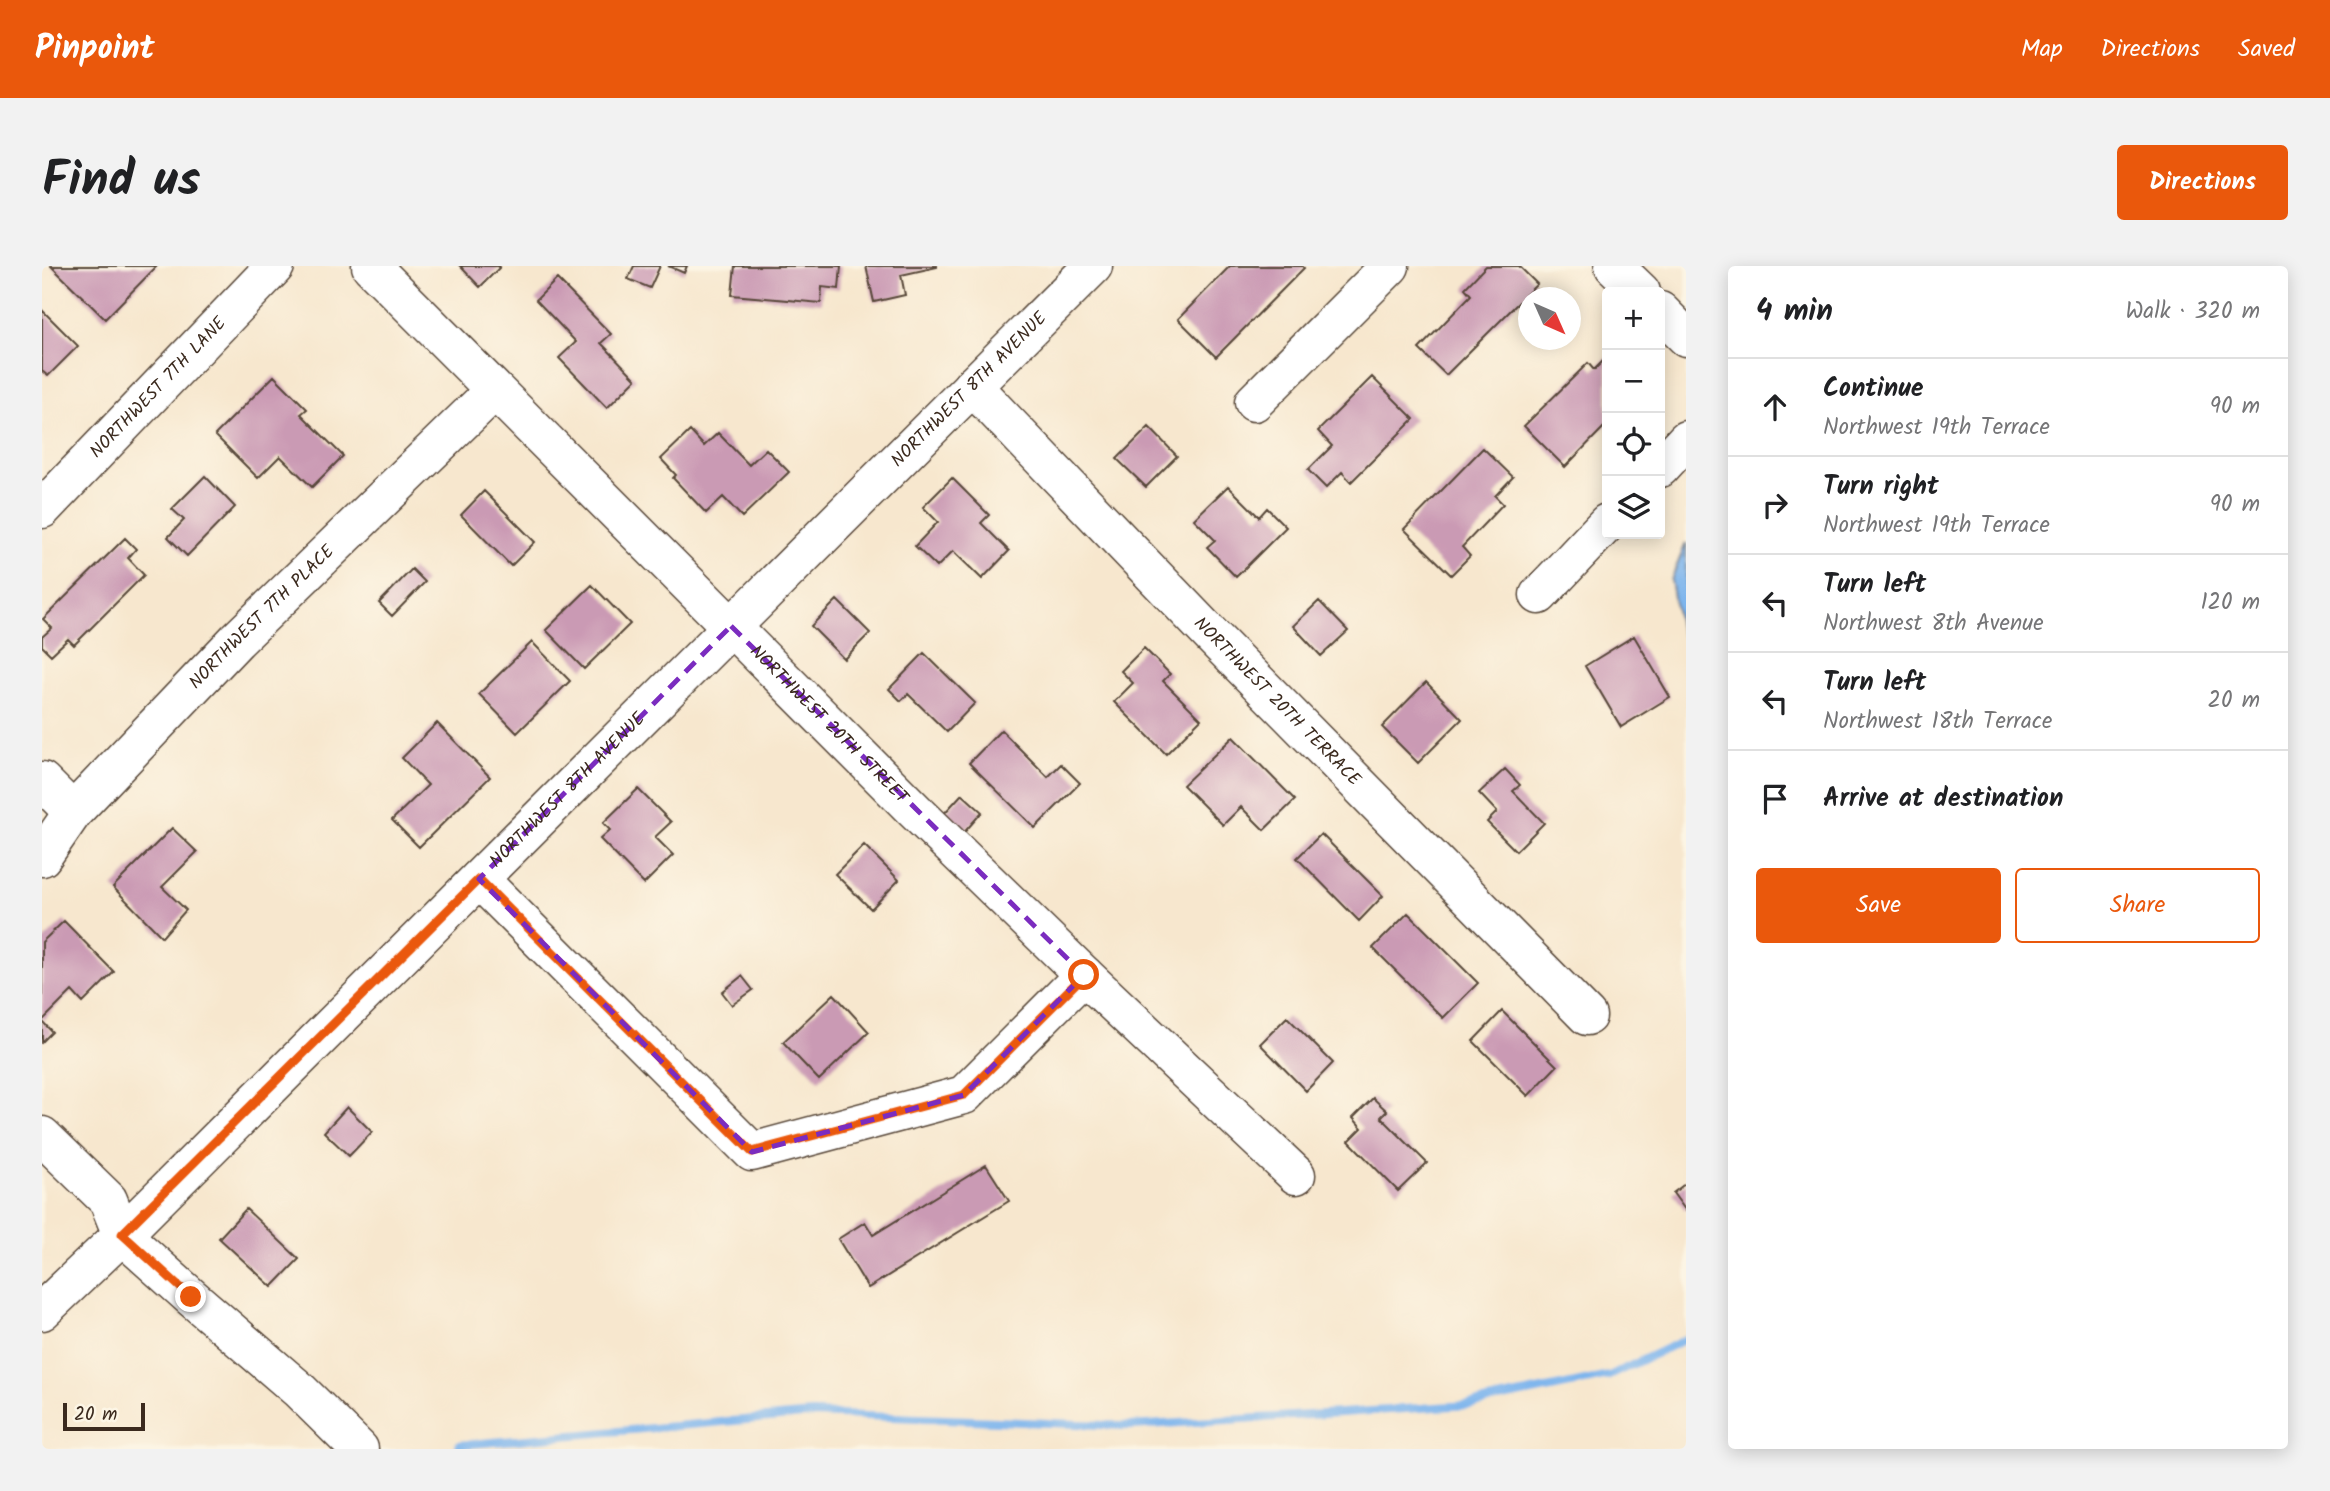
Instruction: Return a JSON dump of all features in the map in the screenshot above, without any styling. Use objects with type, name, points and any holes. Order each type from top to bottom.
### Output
[{"type":"street","name":"NORTHWEST 7TH LANE","points":[[42,509],[275,266]]},
{"type":"street","name":"NORTHWEST 20TH STREET","points":[[370,266],[1084,975],[1296,1175]]},
{"type":"street","name":"NORTHWEST 8TH AVENUE","points":[[42,1311],[1093,266]]},
{"type":"street","points":[[1254,402],[1390,266]]},
{"type":"street","points":[[1614,266],[1636,287]]},
{"type":"street","points":[[1665,316],[1686,337]]},
{"type":"street","name":"NORTHWEST 20TH TERRACE","points":[[972,386],[1213,637],[1587,1016]]},
{"type":"street","name":"NORTHWEST 7TH PLACE","points":[[42,857],[73,812],[237,640],[494,391]]},
{"type":"street","points":[[1665,463],[1686,440]]},
{"type":"street","points":[[1539,595],[1602,528]]},
{"type":"street","points":[[42,781],[73,812]]},
{"type":"street","points":[[479,879],[752,1152],[964,1095],[1084,975]]},
{"type":"street","points":[[42,1136],[108,1200],[122,1234],[298,1389],[359,1449]]},
{"type":"highlighted area","points":[[731,626],[1084,975],[964,1095],[752,1152],[479,879]]},
{"type":"water","points":[[1686,543],[1686,643],[1679,627],[1671,580]]},
{"type":"building","points":[[51,266],[157,266],[105,319]]},
{"type":"building","points":[[460,266],[499,266],[500,267],[480,287]]},
{"type":"building","points":[[634,266],[660,266],[650,288],[628,279]]},
{"type":"building","points":[[668,266],[687,266],[684,273]]},
{"type":"building","points":[[735,266],[841,266],[839,289],[822,287],[821,303],[732,295]]},
{"type":"building","points":[[866,266],[937,267],[901,275],[905,295],[874,302]]},
{"type":"building","points":[[1230,266],[1304,268],[1216,357],[1178,319]]},
{"type":"building","points":[[1486,266],[1519,266],[1537,284],[1534,287],[1518,287],[1518,303],[1446,375],[1419,349],[1471,295],[1465,288]]},
{"type":"building","points":[[557,279],[611,334],[601,343],[636,379],[607,408],[559,358],[576,342],[536,300]]},
{"type":"building","points":[[42,310],[78,346],[48,376],[42,371]]},
{"type":"building","points":[[1602,362],[1602,429],[1565,467],[1524,426],[1588,363],[1594,370]]},
{"type":"building","points":[[274,376],[307,409],[301,414],[343,456],[312,487],[280,456],[258,478],[215,435]]},
{"type":"building","points":[[1372,377],[1414,419],[1351,482],[1342,472],[1326,488],[1308,470],[1332,446],[1318,431]]},
{"type":"building","points":[[1149,427],[1177,456],[1146,487],[1117,459]]},
{"type":"building","points":[[690,431],[704,446],[718,433],[749,465],[766,449],[789,472],[742,517],[723,497],[706,513],[673,478],[676,475],[661,459]]},
{"type":"building","points":[[1483,448],[1513,477],[1495,496],[1503,504],[1462,547],[1470,556],[1451,575],[1404,529]]},
{"type":"building","points":[[205,476],[235,507],[187,556],[168,537],[184,520],[172,509]]},
{"type":"building","points":[[952,478],[989,515],[981,523],[1009,551],[982,579],[953,551],[937,567],[915,546],[938,522],[923,507]]},
{"type":"building","points":[[1228,486],[1259,517],[1267,508],[1286,527],[1236,577],[1207,547],[1215,540],[1194,519]]},
{"type":"building","points":[[484,491],[535,542],[511,566],[461,515]]},
{"type":"building","points":[[125,538],[136,549],[128,558],[144,575],[74,645],[68,639],[51,655],[42,646],[42,637],[52,628],[43,619]]},
{"type":"building","points":[[412,569],[425,582],[392,616],[379,603]]},
{"type":"building","points":[[592,585],[630,624],[584,669],[546,630]]},
{"type":"building","points":[[837,600],[870,633],[844,659],[811,626]]},
{"type":"building","points":[[1319,601],[1348,631],[1321,656],[1293,626]]},
{"type":"building","points":[[1634,636],[1670,697],[1621,727],[1585,666]]},
{"type":"building","points":[[532,642],[570,681],[517,733],[479,694]]},
{"type":"building","points":[[1144,648],[1170,674],[1163,681],[1201,719],[1166,754],[1114,702],[1133,683],[1121,671]]},
{"type":"building","points":[[924,653],[975,703],[947,732],[908,694],[901,701],[889,689]]},
{"type":"building","points":[[1426,682],[1462,719],[1418,763],[1382,727]]},
{"type":"building","points":[[437,723],[490,777],[419,847],[392,820],[428,785],[402,758]]},
{"type":"building","points":[[1001,730],[1048,777],[1061,764],[1080,783],[1035,828],[969,763]]},
{"type":"building","points":[[1233,737],[1295,800],[1264,830],[1241,807],[1223,825],[1183,785]]},
{"type":"building","points":[[1505,769],[1520,785],[1513,791],[1544,823],[1516,851],[1487,822],[1497,812],[1479,793]]},
{"type":"building","points":[[638,789],[671,822],[655,837],[673,855],[644,884],[600,839],[610,830],[603,823]]},
{"type":"building","points":[[962,794],[982,812],[961,836],[940,818]]},
{"type":"building","points":[[172,828],[197,852],[162,887],[186,910],[162,937],[113,887]]},
{"type":"building","points":[[1321,834],[1383,896],[1359,921],[1297,858]]},
{"type":"building","points":[[864,845],[899,880],[871,909],[835,874]]},
{"type":"building","points":[[1408,913],[1478,983],[1443,1018],[1373,948]]},
{"type":"building","points":[[64,921],[114,972],[83,1003],[72,991],[42,1021],[42,942]]},
{"type":"building","points":[[742,976],[753,990],[732,1005],[722,992]]},
{"type":"building","points":[[834,994],[869,1032],[819,1080],[783,1042]]},
{"type":"building","points":[[1502,1011],[1557,1066],[1528,1096],[1473,1041]]},
{"type":"building","points":[[1287,1017],[1333,1063],[1306,1091],[1260,1044]]},
{"type":"building","points":[[42,1021],[52,1032],[42,1042]]},
{"type":"building","points":[[1373,1098],[1387,1111],[1381,1117],[1427,1163],[1398,1191],[1349,1141],[1362,1128],[1353,1118]]},
{"type":"building","points":[[347,1107],[372,1132],[349,1156],[324,1132]]},
{"type":"building","points":[[986,1165],[1009,1201],[868,1288],[838,1239],[865,1222],[873,1235]]},
{"type":"building","points":[[1686,1183],[1686,1211],[1673,1193]]},
{"type":"building","points":[[246,1209],[299,1259],[272,1287],[219,1238]]},
{"type":"waterway","points":[[459,1445],[813,1414],[1131,1426],[1469,1405],[1609,1376],[1686,1339]]},
{"type":"route","points":[[191,1297],[122,1234],[479,879],[752,1152],[964,1095],[1084,975]]}]
